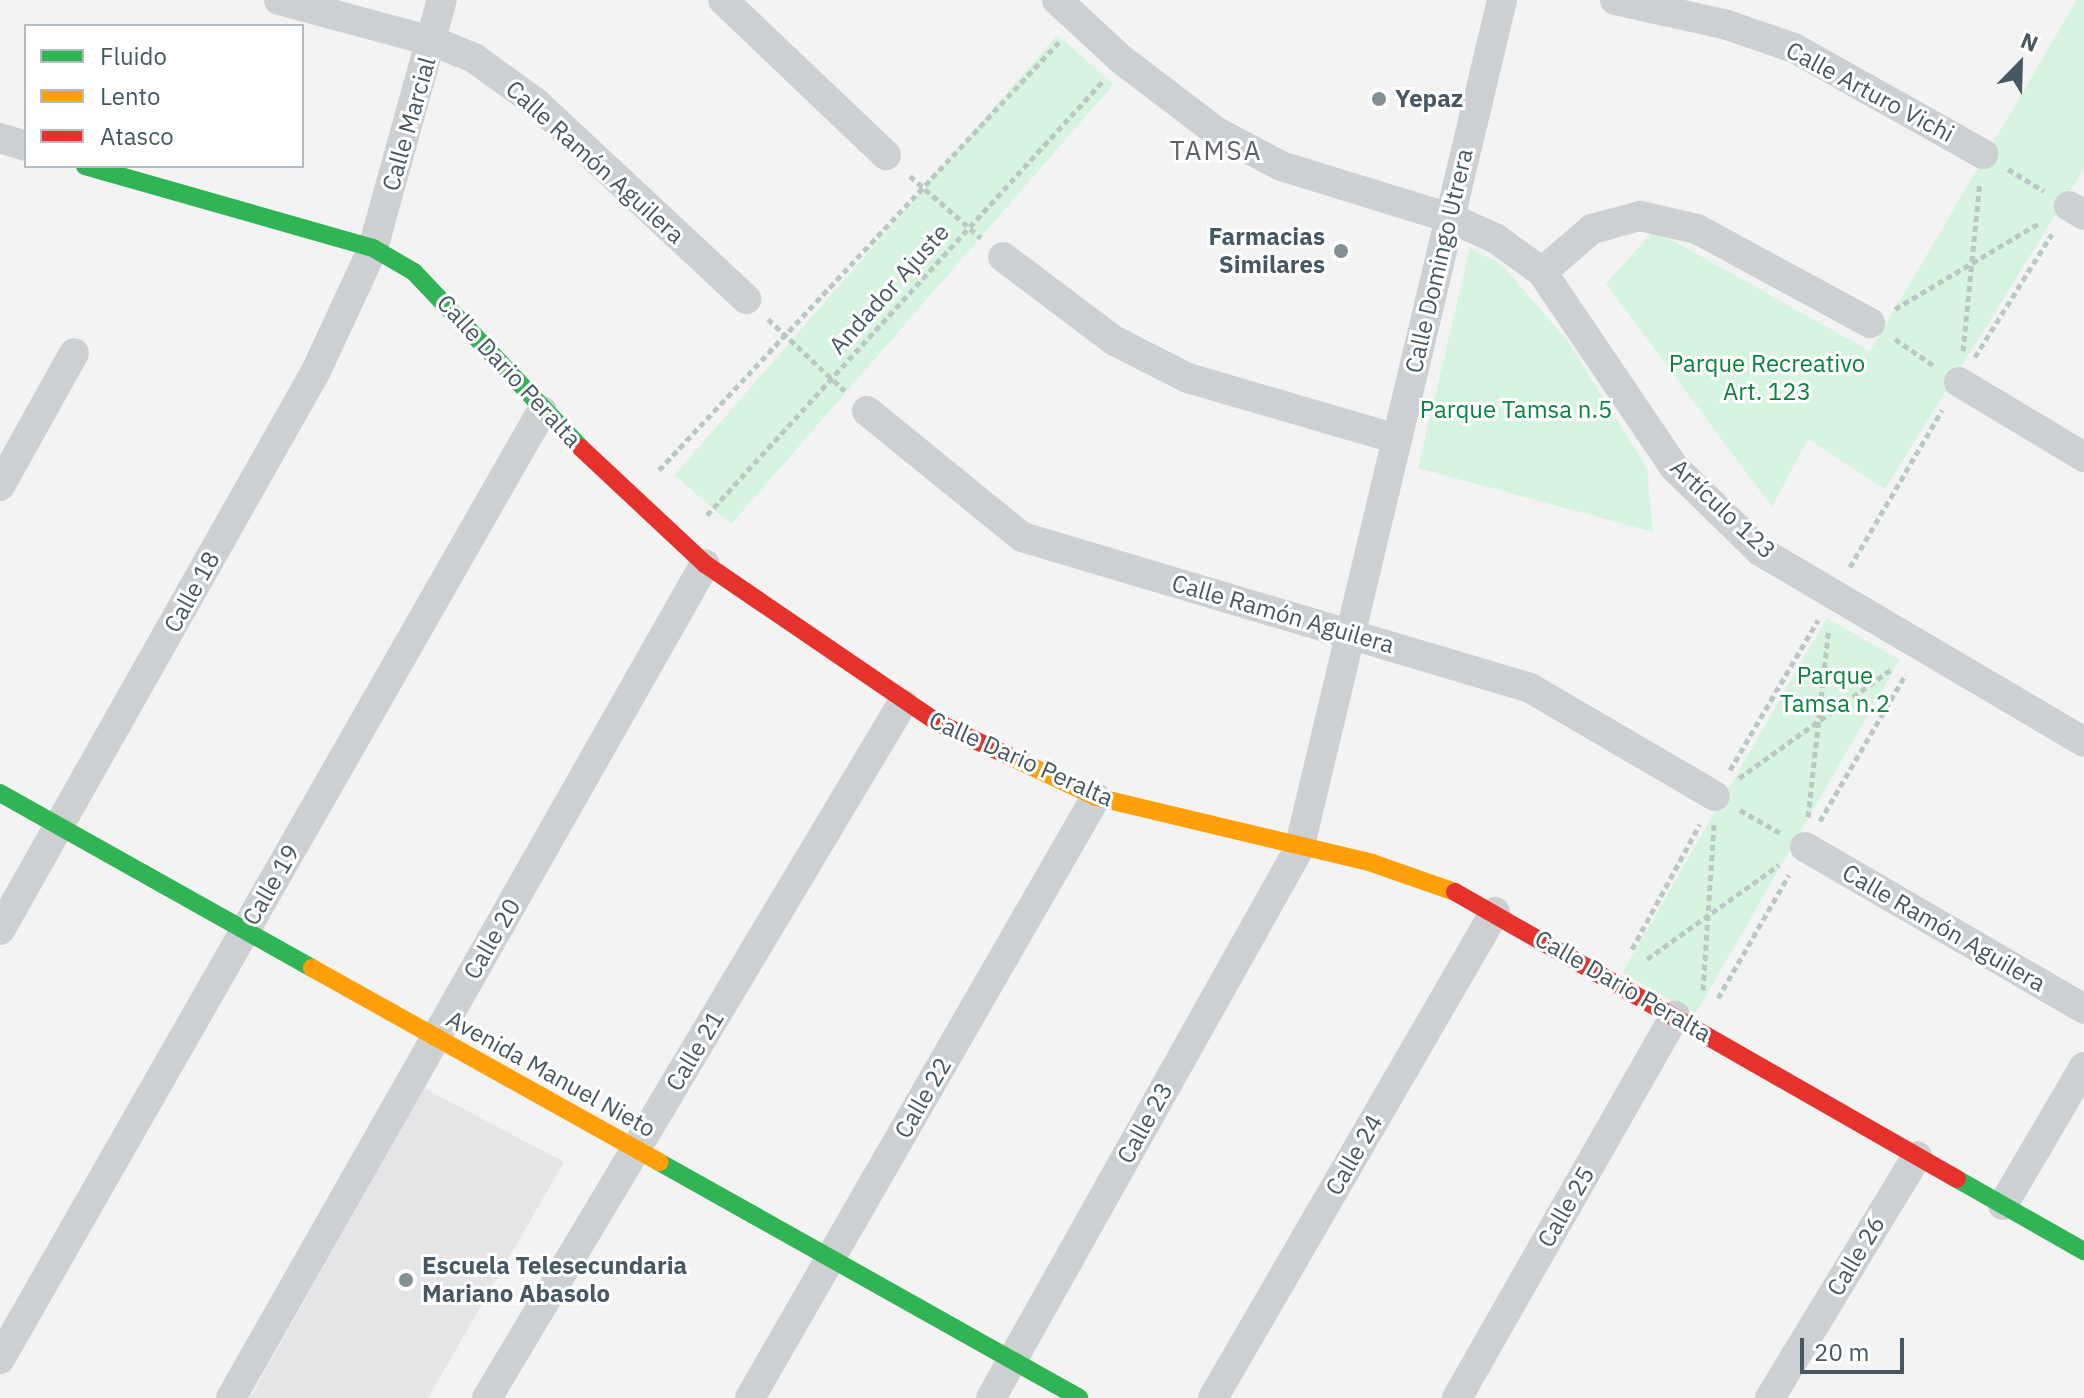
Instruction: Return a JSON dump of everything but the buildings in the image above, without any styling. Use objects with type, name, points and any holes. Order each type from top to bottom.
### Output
[{"type":"street","name":"Calle Ramón Aguilera","points":[[279,0],[432,41],[474,58],[535,102],[746,299]]},
{"type":"street","name":"Calle Marcial","points":[[373,248],[442,0]]},
{"type":"street","points":[[723,0],[886,155]]},
{"type":"street","name":"Calle Domingo Utrera","points":[[1299,849],[1502,0]]},
{"type":"street","name":"Calle Arturo Vichi","points":[[1615,0],[1724,24],[1794,48],[1983,154]]},
{"type":"street","name":"Artículo 123","points":[[1068,10],[1122,60],[1217,132],[1281,166],[1450,218],[1495,238],[1542,272],[1674,467],[1760,551],[2084,742]]},
{"type":"street","points":[[0,138],[24,145]]},
{"type":"street","name":"Calle Dario Peralta","points":[[92,168],[373,248],[414,272],[542,411],[705,564],[902,704],[1096,797],[1299,849],[1372,863],[1451,890],[1616,981],[2084,1251]]},
{"type":"street","points":[[1542,272],[1592,229],[1640,216],[1697,229],[1870,323]]},
{"type":"street","name":"Calle 18","points":[[0,930],[61,827],[316,371],[373,248]]},
{"type":"street","points":[[1003,257],[1113,340],[1188,378],[1397,439]]},
{"type":"street","points":[[0,486],[74,353]]},
{"type":"street","points":[[1959,382],[2084,457]]},
{"type":"street","name":"Calle 19","points":[[0,1359],[542,411]]},
{"type":"street","name":"Calle Ramón Aguilera","points":[[867,411],[1022,537],[1530,688],[1715,796]]},
{"type":"street","name":"Calle 20","points":[[231,1398],[705,564]]},
{"type":"street","name":"Calle 21","points":[[487,1398],[902,704]]},
{"type":"street","name":"Avenida Manuel Nieto","points":[[0,793],[1079,1398]]},
{"type":"street","name":"Calle 22","points":[[750,1398],[1096,797]]},
{"type":"street","name":"Calle Ramón Aguilera","points":[[1805,847],[2084,1009]]},
{"type":"street","name":"Calle 23","points":[[991,1398],[1299,849]]},
{"type":"street","name":"Calle 24","points":[[1213,1398],[1495,912]]},
{"type":"street","name":"Calle 25","points":[[1457,1398],[1688,1023]]},
{"type":"street","points":[[2003,1205],[2084,1067]]},
{"type":"street","name":"Calle 26","points":[[1770,1398],[1917,1156]]},
{"type":"path","name":"Andador Ajuste","points":[[634,497],[923,187],[1068,10]]},
{"type":"path","name":"Andador Ajuste","points":[[682,542],[1122,60]]},
{"type":"path","points":[[2077,210],[1972,264],[1870,323],[1959,382],[1972,264],[1983,154],[2077,210]]},
{"type":"path","points":[[886,155],[1003,257]]},
{"type":"path","points":[[746,299],[867,411]]},
{"type":"path","points":[[1616,981],[1805,847],[1833,595]]},
{"type":"path","points":[[1715,796],[1921,647]]},
{"type":"path","points":[[1715,796],[1805,847]]},
{"type":"path","points":[[1688,1023],[1709,915],[1715,796]]},
{"type":"shaded area","name":"Escuela Telesecundaria Mariano Abasolo","points":[[424,1088],[564,1162],[428,1398],[250,1398]]},
{"type":"green space","name":"Parque Recreativo Art. 123","points":[[2077,0],[2084,0],[2084,169],[1885,489],[1808,439],[1772,507],[1606,284],[1654,230],[1870,351]]},
{"type":"green space","points":[[1057,35],[1114,84],[731,524],[675,475]]},
{"type":"green space","name":"Parque Tamsa n.5","points":[[1470,248],[1502,265],[1567,340],[1647,468],[1653,532],[1418,468]]},
{"type":"green space","name":"Parque Tamsa n.2","points":[[1827,618],[1900,660],[1695,1014],[1623,972]]},
{"type":"traffic: fast","points":[[92,168],[373,248],[414,272],[581,448]]},
{"type":"traffic: fast","points":[[0,793],[312,968]]},
{"type":"traffic: fast","points":[[659,1162],[1079,1398]]},
{"type":"traffic: fast","points":[[1957,1179],[2084,1251]]},
{"type":"traffic: slow","points":[[1009,756],[1096,797],[1372,863],[1455,892]]},
{"type":"traffic: slow","points":[[312,968],[659,1162]]},
{"type":"traffic: jam","points":[[581,448],[705,564],[938,723],[1009,756]]},
{"type":"traffic: jam","points":[[1455,892],[1957,1179]]},
{"type":"place","name":"Yepaz","points":[[1379,99]]},
{"type":"place","name":"Farmacias Similares","points":[[1341,251]]},
{"type":"place","name":"Escuela Telesecundaria Mariano Abasolo","points":[[406,1280]]},
{"type":"district","name":"TAMSA","points":[[1216,151]]}]
